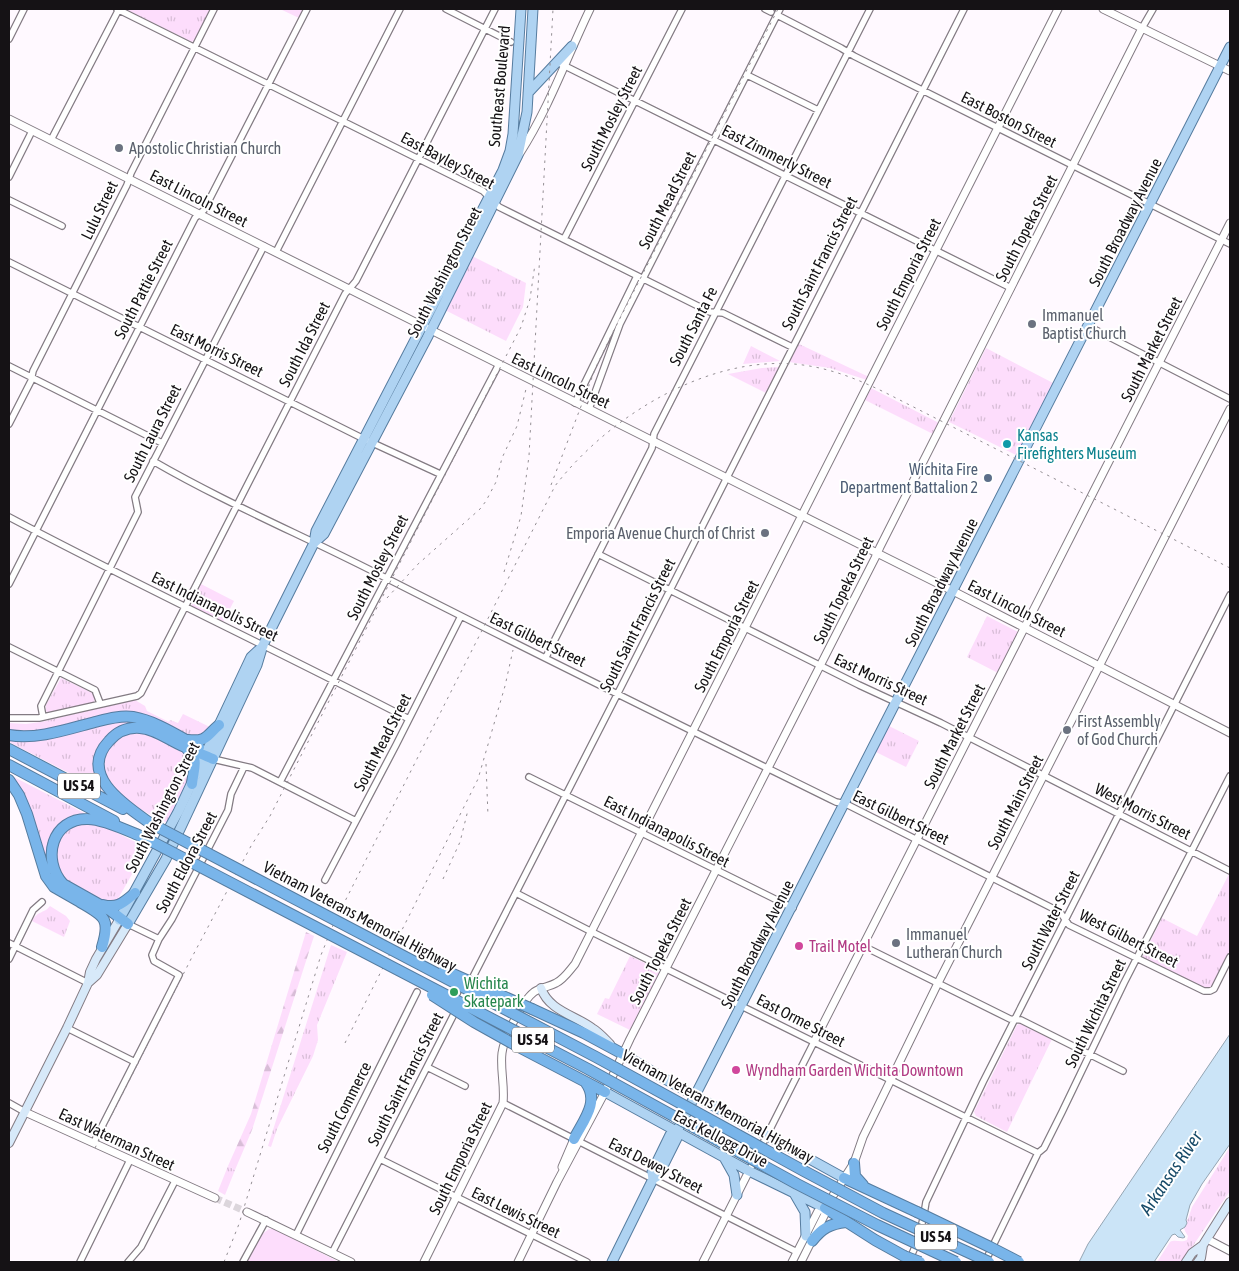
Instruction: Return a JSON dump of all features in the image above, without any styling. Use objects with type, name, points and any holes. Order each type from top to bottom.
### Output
[{"type":"highway","points":[[9,734],[30,736],[113,718],[132,717],[150,721],[185,744],[208,756]]},
{"type":"highway","points":[[150,823],[118,800],[107,788],[100,769],[101,754],[108,742],[124,730],[133,728],[147,729],[185,744],[206,738],[219,725]]},
{"type":"highway","points":[[185,744],[195,760],[192,784]]},
{"type":"highway","name":"Vietnam Veterans Memorial Highway","points":[[9,749],[596,1057],[804,1171],[883,1212],[989,1262]]},
{"type":"highway","name":"Vietnam Veterans Memorial Highway","points":[[9,765],[588,1069],[797,1184],[877,1225],[956,1262]]},
{"type":"highway","points":[[9,780],[19,795],[27,814],[46,876],[54,887],[98,913],[104,920],[107,932],[102,947]]},
{"type":"highway","points":[[122,921],[97,903],[72,890],[58,878],[51,864],[51,849],[56,837],[68,825],[83,819],[89,819],[143,837]]},
{"type":"highway","points":[[97,903],[116,907],[135,893]]},
{"type":"highway","points":[[80,902],[122,921]]},
{"type":"highway","points":[[381,944],[532,1008],[623,1054]]},
{"type":"highway","points":[[372,957],[474,1022],[605,1092]]},
{"type":"highway","points":[[577,1141],[592,1102],[590,1088],[585,1082]]},
{"type":"highway","points":[[854,1163],[855,1176],[868,1189]]},
{"type":"highway","points":[[844,1178],[1018,1262]]},
{"type":"highway","points":[[825,1208],[906,1259],[920,1262]]},
{"type":"highway","points":[[809,1238],[832,1224],[846,1222]]},
{"type":"main road","name":"Southeast Boulevard","points":[[427,328],[488,196],[503,170],[510,151],[521,9]]},
{"type":"main road","name":"Southeast Boulevard","points":[[518,155],[524,132],[533,9]]},
{"type":"main road","points":[[514,114],[528,92],[561,64],[572,46]]},
{"type":"main road","name":"South Broadway Avenue","points":[[612,1262],[653,1179],[652,1172],[670,1135],[677,1131],[743,1006],[1230,47]]},
{"type":"main road","name":"South Washington Street","points":[[88,983],[97,975],[135,893],[257,665],[263,646],[314,542],[324,534],[369,441],[427,328],[496,202],[518,155]]},
{"type":"main road","name":"South Washington Street","points":[[9,1143],[67,1028],[102,947],[157,876],[208,756],[219,725],[251,657],[263,646]]},
{"type":"main road","name":"East Kellogg Drive","points":[[541,988],[544,996],[550,1002],[593,1028],[623,1054],[696,1097],[844,1178]]},
{"type":"main road","name":"East Kellogg Drive","points":[[605,1092],[749,1171],[825,1208]]},
{"type":"main road","points":[[723,1156],[734,1175],[737,1195]]},
{"type":"main road","points":[[792,1191],[805,1212],[809,1238]]},
{"type":"main road","points":[[1198,1262],[1205,1242],[1230,1202]]},
{"type":"main road","points":[[1186,1262],[1192,1253],[1205,1242]]},
{"type":"street","points":[[9,39],[24,9]]},
{"type":"street","points":[[51,140],[118,9]]},
{"type":"street","name":"East Bayley Street","points":[[118,9],[483,191],[499,207],[710,312],[723,313],[792,347]]},
{"type":"street","name":"Lulu Street","points":[[9,424],[32,377],[33,370],[127,185],[130,173],[214,9]]},
{"type":"street","name":"South Pattie Street","points":[[9,584],[194,220],[204,210],[307,9]]},
{"type":"street","points":[[276,252],[400,9]]},
{"type":"street","points":[[446,9],[510,42]]},
{"type":"street","name":"South Ida Street","points":[[100,703],[137,696],[141,693],[345,294],[356,281],[495,9]]},
{"type":"street","points":[[572,46],[590,9]]},
{"type":"street","name":"South Mosley Street","points":[[564,239],[682,9]]},
{"type":"street","name":"East Boston Street","points":[[765,9],[922,91],[1151,203],[1230,244]]},
{"type":"street","name":"South Mead Street","points":[[574,402],[747,75],[774,14],[780,9]]},
{"type":"street","name":"South Santa Fe","points":[[546,657],[652,448],[654,434],[870,9]]},
{"type":"street","name":"South Saint Francis Street","points":[[332,1253],[618,694],[964,9]]},
{"type":"street","name":"South Emporia Street","points":[[424,1262],[503,1103],[505,1088],[502,1052],[521,1009],[528,997],[541,988],[556,983],[575,964],[1058,9]]},
{"type":"street","points":[[1103,9],[1230,71]]},
{"type":"street","name":"South Topeka Street","points":[[518,1262],[557,1182],[564,1160],[605,1092],[1153,9]]},
{"type":"street","name":"East Zimmerly Street","points":[[561,64],[1011,288]]},
{"type":"street","name":"South Washington Street","points":[[518,155],[548,103],[561,64]]},
{"type":"street","points":[[747,75],[818,110]]},
{"type":"street","name":"East Lincoln Street","points":[[9,120],[953,591],[1230,732]]},
{"type":"street","points":[[9,177],[32,131]]},
{"type":"street","points":[[9,200],[62,226]]},
{"type":"street","name":"South Market Street","points":[[703,1262],[1230,223]]},
{"type":"street","name":"South Laura Street","points":[[43,717],[41,706],[138,512],[135,497],[264,246]]},
{"type":"street","name":"East Morris Street","points":[[9,262],[369,441],[440,474]]},
{"type":"street","name":"South Mead Street","points":[[589,409],[615,335],[640,277]]},
{"type":"street","points":[[1088,326],[1230,399]]},
{"type":"street","name":"South Mosley Street","points":[[280,782],[498,364]]},
{"type":"street","points":[[9,366],[162,443]]},
{"type":"street","name":"South Main Street","points":[[801,1262],[806,1259],[809,1238],[818,1211],[825,1208],[854,1163],[863,1137],[938,983],[1230,409]]},
{"type":"street","name":"East Gilbert Street","points":[[153,461],[237,505],[388,578],[768,769],[836,802],[846,804],[992,878]]},
{"type":"street","name":"East Indianapolis Street","points":[[9,517],[409,719]]},
{"type":"street","name":"East Morris Street","points":[[598,554],[1044,775]]},
{"type":"street","name":"South Water Street","points":[[906,1259],[918,1238],[923,1223],[926,1202],[967,1117],[1230,595]]},
{"type":"street","name":"South Mead Street","points":[[325,880],[461,616]]},
{"type":"street","points":[[9,647],[95,690],[100,703],[43,717],[9,718]]},
{"type":"street","points":[[208,756],[252,768],[356,821]]},
{"type":"street","name":"South Eldora Street","points":[[158,940],[172,919],[228,810],[231,794],[244,767]]},
{"type":"street","name":"West Morris Street","points":[[1044,775],[1230,871]]},
{"type":"street","name":"South Wichita Street","points":[[985,1262],[1038,1153],[1044,1148],[1137,958],[1230,776]]},
{"type":"street","name":"East Indianapolis Street","points":[[530,777],[792,908]]},
{"type":"street","name":"West Gilbert Street","points":[[992,878],[1060,912],[1069,925],[1204,991],[1210,992],[1214,989],[1230,957]]},
{"type":"street","name":"East Orme Street","points":[[516,893],[1038,1153]]},
{"type":"street","points":[[9,959],[33,910],[42,902]]},
{"type":"street","points":[[94,1142],[179,975],[154,961],[152,956],[158,940],[122,921]]},
{"type":"street","points":[[9,943],[88,983]]},
{"type":"street","points":[[863,946],[1010,1019],[1022,1020],[1123,1071]]},
{"type":"street","name":"South Commerce","points":[[296,1235],[417,992]]},
{"type":"street","points":[[67,1028],[135,1062]]},
{"type":"street","points":[[427,1067],[465,1086]]},
{"type":"street","name":"East Waterman Street","points":[[9,1103],[215,1198]]},
{"type":"street","name":"East Dewey Street","points":[[503,1103],[797,1252]]},
{"type":"street","name":"East Lewis Street","points":[[380,1159],[587,1262]]},
{"type":"street","points":[[80,1262],[130,1160]]},
{"type":"street","points":[[128,1262],[141,1247],[175,1180]]},
{"type":"street","points":[[247,1212],[351,1262]]},
{"type":"street","points":[[243,1262],[266,1220]]},
{"type":"street","name":"South Main Street","points":[[792,1262],[797,1252],[809,1238]]},
{"type":"street","points":[[1205,1242],[1230,1251]]},
{"type":"green space","points":[[125,9],[211,9],[195,40],[192,42]]},
{"type":"green space","points":[[280,9],[303,9],[299,18]]},
{"type":"green space","points":[[472,256],[526,283],[523,307],[506,341],[445,310]]},
{"type":"green space","points":[[799,344],[869,377],[867,380],[830,368],[789,362]]},
{"type":"green space","points":[[751,346],[780,361],[743,364]]},
{"type":"green space","points":[[986,348],[1053,383],[1016,455],[949,422]]},
{"type":"green space","points":[[779,367],[766,393],[728,374],[762,368]]},
{"type":"green space","points":[[871,388],[939,423],[933,434],[865,400]]},
{"type":"green space","points":[[201,584],[234,601],[223,622],[192,607]]},
{"type":"green space","points":[[987,616],[1018,632],[998,673],[967,657]]},
{"type":"green space","points":[[61,678],[95,695],[96,698],[93,703],[49,713],[46,711],[46,705]]},
{"type":"green space","points":[[135,700],[145,706],[147,711],[169,722],[170,720],[178,723],[183,714],[212,728],[197,739],[146,717],[53,730],[9,733],[9,723],[26,724],[41,722]]},
{"type":"green space","points":[[118,720],[143,722],[101,750],[106,790],[104,791],[9,742],[9,738]]},
{"type":"green space","points":[[889,726],[919,741],[906,767],[876,752]]},
{"type":"green space","points":[[145,732],[190,755],[191,774],[167,823],[162,820],[164,812],[162,804],[158,802],[151,815],[126,802],[111,788],[102,768],[106,751],[122,735]]},
{"type":"green space","points":[[10,775],[88,815],[58,831],[54,884]]},
{"type":"green space","points":[[84,821],[102,825],[147,848],[115,904],[110,905],[68,885],[54,861],[61,836],[65,831]]},
{"type":"green space","points":[[1229,874],[1230,950],[1212,986],[1207,989],[1145,960],[1143,956],[1162,918],[1197,936]]},
{"type":"green space","points":[[50,906],[66,916],[70,921],[64,937],[32,921],[36,915]]},
{"type":"green space","points":[[306,932],[314,936],[252,1130],[235,1170],[228,1166],[251,1114]]},
{"type":"green space","points":[[331,945],[347,952],[317,1025],[318,1040],[313,1056],[277,1129],[271,1147],[268,1146]]},
{"type":"green space","points":[[630,956],[657,969],[659,973],[630,1030],[597,1014],[605,998],[609,999]]},
{"type":"green space","points":[[1117,958],[1128,963],[1123,973],[1113,968]]},
{"type":"green space","points":[[1022,1023],[1052,1039],[1007,1132],[976,1116],[974,1112],[1017,1025]]},
{"type":"green space","points":[[1230,1147],[1230,1191],[1182,1262],[1157,1262],[1170,1242],[1187,1240],[1188,1236],[1184,1229],[1184,1223]]},
{"type":"green space","points":[[228,1166],[235,1170],[225,1195],[218,1191]]},
{"type":"green space","points":[[269,1229],[274,1229],[339,1262],[246,1262],[261,1235]]},
{"type":"water","name":"Arkansas River","points":[[1230,1034],[1230,1144],[1190,1205],[1187,1223],[1180,1230],[1185,1237],[1172,1235],[1154,1262],[1079,1262],[1088,1244]]},
{"type":"tunnel","points":[[215,1198],[247,1212]]},
{"type":"railway","points":[[504,572],[521,516],[529,456],[553,9]]},
{"type":"railway","points":[[551,485],[596,367],[778,9]]},
{"type":"railway","points":[[95,1148],[191,959],[251,846],[270,816],[521,327],[530,299],[535,264]]},
{"type":"railway","points":[[224,1262],[239,1224],[321,955],[334,923],[555,486],[602,437],[630,415],[661,396],[693,381],[727,370],[760,364],[794,364],[831,371],[865,383],[888,394],[1230,568]]},
{"type":"railway","points":[[387,598],[417,565],[480,509],[486,501],[496,482],[502,458],[517,426],[526,389]]},
{"type":"railway","points":[[345,1043],[478,779],[505,686],[513,650]]},
{"type":"railway","points":[[486,764],[488,816]]},
{"type":"railway","points":[[443,879],[460,842],[468,810]]},
{"type":"place","name":"Apostolic Christian Church","points":[[119,148]]},
{"type":"place","name":"Immanuel Baptist Church","points":[[1032,324]]},
{"type":"place","name":"Kansas Firefighters Museum","points":[[1007,444]]},
{"type":"place","name":"Wichita Fire Department Battalion 2","points":[[988,478]]},
{"type":"place","name":"Emporia Avenue Church of Christ","points":[[765,533]]},
{"type":"place","name":"First Assembly of God Church","points":[[1067,730]]},
{"type":"place","name":"Immanuel Lutheran Church","points":[[896,943]]},
{"type":"place","name":"Trail Motel","points":[[799,946]]},
{"type":"place","name":"Wichita Skatepark","points":[[454,992]]},
{"type":"place","name":"Wyndham Garden Wichita Downtown","points":[[736,1070]]}]
